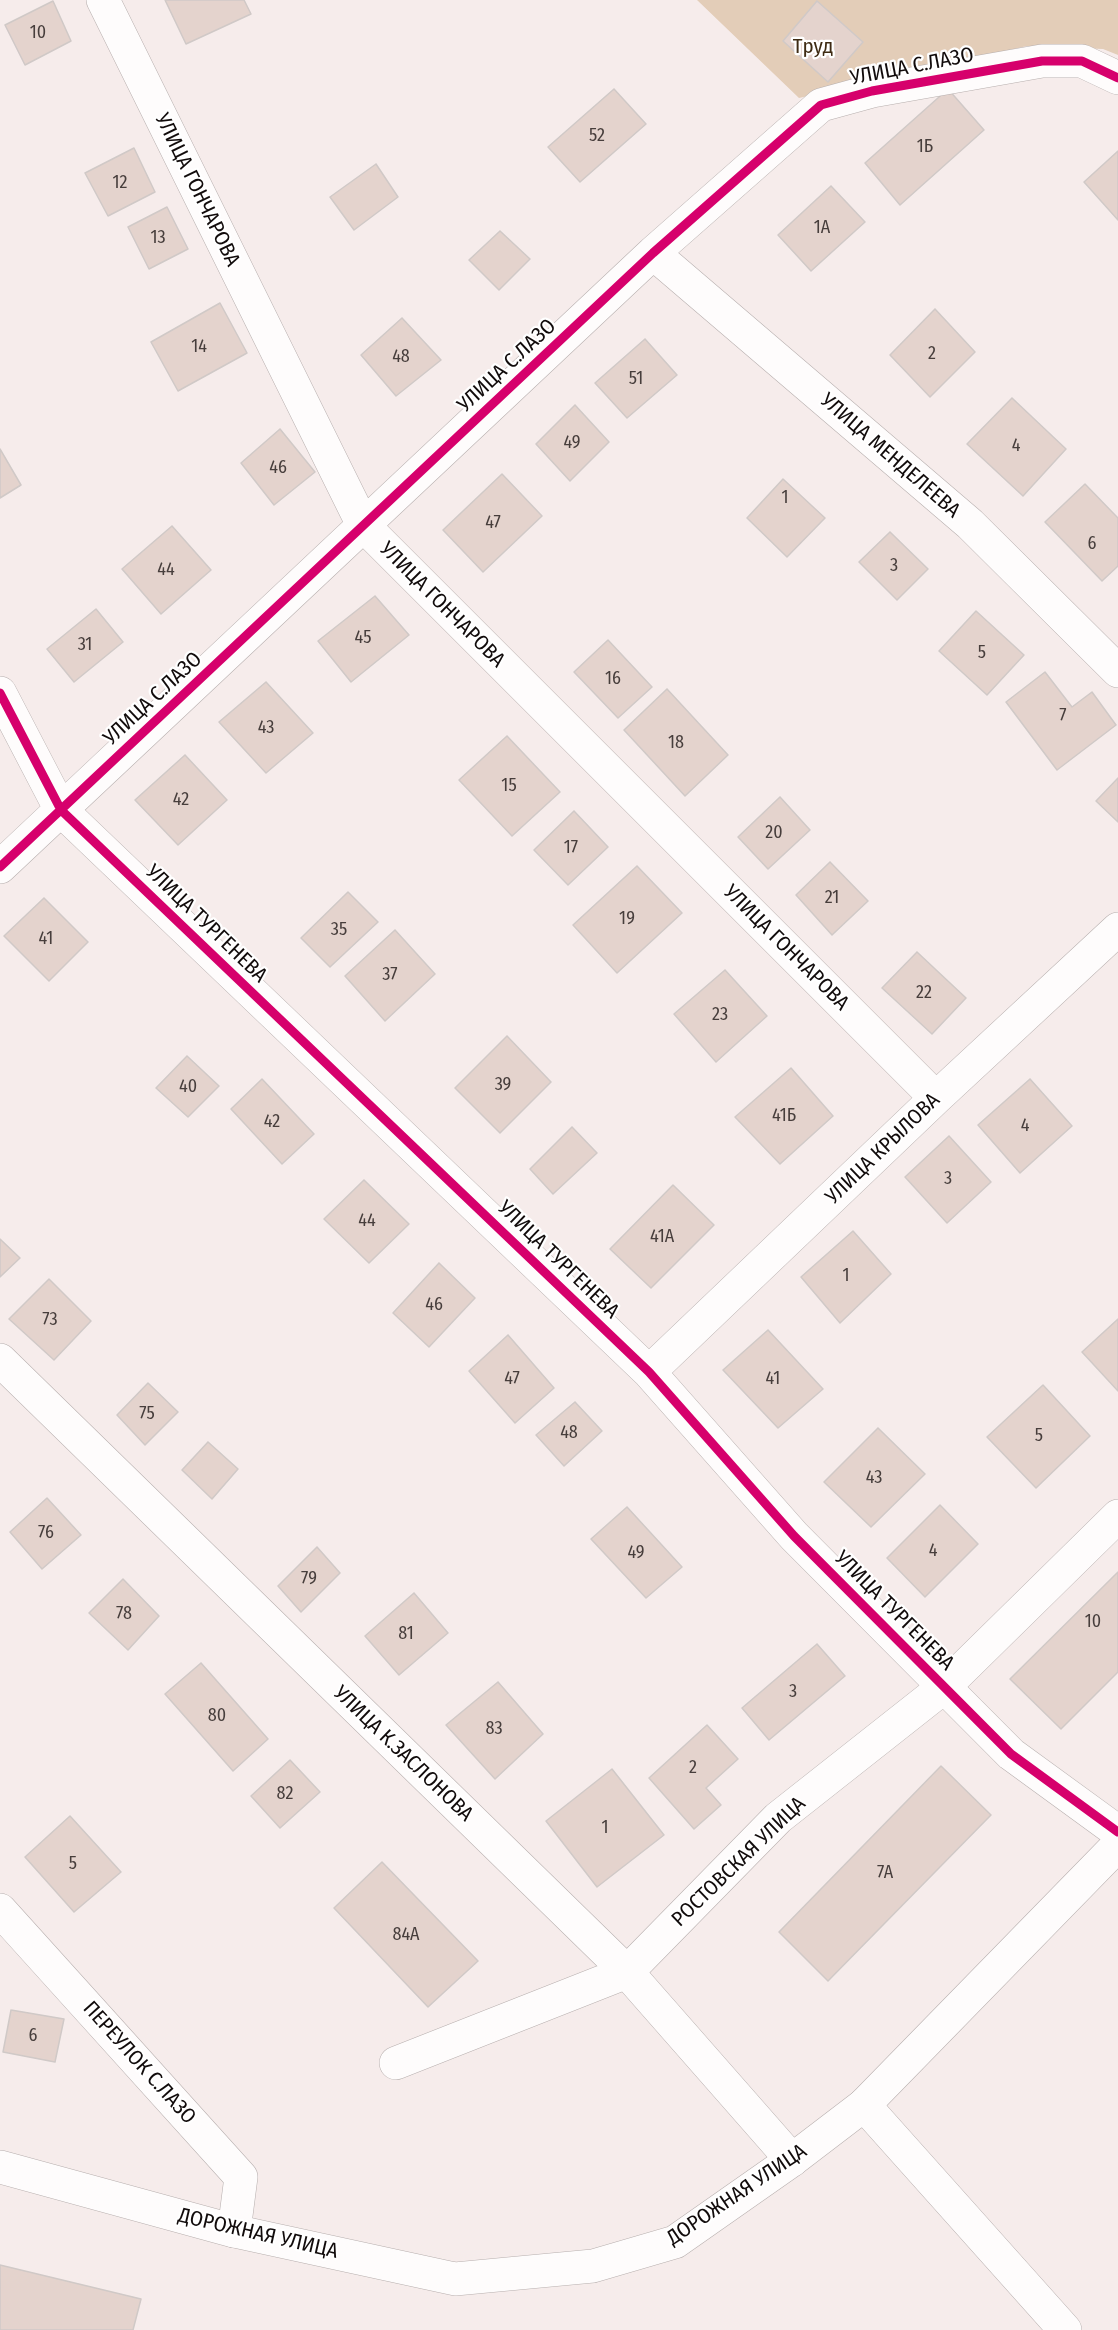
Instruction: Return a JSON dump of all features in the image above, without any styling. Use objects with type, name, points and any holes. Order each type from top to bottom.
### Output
[{"type":"street","name":"УЛИЦА ГОНЧАРОВА","points":[[103,0],[363,525],[936,1098]]},
{"type":"street","name":"УЛИЦА С.ЛАЗО","points":[[0,867],[653,253],[821,105],[872,91],[1042,61],[1082,61],[1118,78]]},
{"type":"street","name":"УЛИЦА МЕНДЕЛЕЕВА","points":[[653,253],[970,524],[1118,671]]},
{"type":"street","name":"УЛИЦА ТУРГЕНЕВА","points":[[0,693],[61,810],[649,1371],[794,1536],[1011,1754],[1118,1832]]},
{"type":"street","name":"УЛИЦА КРЫЛОВА","points":[[649,1371],[1118,928]]},
{"type":"street","name":"УЛИЦА К.ЗАСЛОНОВА","points":[[0,1360],[627,1972],[792,2160]]},
{"type":"street","name":"РОСТОВСКАЯ УЛИЦА","points":[[396,2063],[627,1972],[778,1818],[944,1687],[1118,1516]]},
{"type":"street","name":"ДОРОЖНАЯ УЛИЦА","points":[[0,2167],[234,2231],[455,2279],[593,2266],[675,2242],[792,2160],[864,2105],[1118,1845]]},
{"type":"street","name":"ПЕРЕУЛОК С.ЛАЗО","points":[[0,1910],[241,2177],[234,2231]]},
{"type":"street","points":[[864,2105],[1065,2330]]},
{"type":"green space","name":"Труд","points":[[697,0],[1118,0],[1118,55],[1103,49],[1027,46],[799,98]]},
{"type":"building","points":[[165,0],[244,0],[251,14],[186,44]]},
{"type":"building","points":[[53,1],[71,41],[25,65],[5,25]]},
{"type":"building","points":[[817,1],[863,42],[828,82],[783,41]]},
{"type":"building","points":[[614,89],[646,124],[580,182],[548,147]]},
{"type":"building","points":[[948,89],[984,130],[900,205],[865,163]]},
{"type":"building","points":[[134,148],[155,192],[108,216],[85,173]]},
{"type":"building","points":[[1118,151],[1118,220],[1084,182]]},
{"type":"building","points":[[376,164],[398,197],[354,230],[330,197]]},
{"type":"building","points":[[831,186],[865,222],[811,271],[778,235]]},
{"type":"building","points":[[167,207],[188,249],[149,269],[128,227]]},
{"type":"building","points":[[500,231],[530,259],[499,290],[469,260]]},
{"type":"building","points":[[220,303],[247,353],[178,391],[151,342]]},
{"type":"building","points":[[935,309],[975,352],[930,397],[890,355]]},
{"type":"building","points":[[402,318],[441,360],[396,396],[361,355]]},
{"type":"building","points":[[645,339],[677,375],[627,418],[595,383]]},
{"type":"building","points":[[1012,398],[1066,449],[1023,496],[967,444]]},
{"type":"building","points":[[575,405],[609,442],[570,481],[536,444]]},
{"type":"building","points":[[280,429],[315,472],[274,505],[241,463]]},
{"type":"building","points":[[0,449],[21,485],[0,498]]},
{"type":"building","points":[[502,474],[542,516],[483,572],[443,530]]},
{"type":"building","points":[[783,479],[825,518],[787,557],[747,518]]},
{"type":"building","points":[[1085,484],[1118,518],[1118,566],[1102,581],[1045,522]]},
{"type":"building","points":[[172,526],[211,570],[161,614],[122,569]]},
{"type":"building","points":[[890,532],[928,569],[897,600],[859,562]]},
{"type":"building","points":[[375,596],[409,635],[351,682],[318,641]]},
{"type":"building","points":[[96,609],[123,642],[74,682],[47,649]]},
{"type":"building","points":[[976,611],[1024,655],[987,695],[939,651]]},
{"type":"building","points":[[608,640],[652,687],[618,718],[574,672]]},
{"type":"building","points":[[1045,672],[1072,707],[1092,692],[1116,725],[1057,770],[1006,702]]},
{"type":"building","points":[[266,682],[313,733],[266,773],[219,722]]},
{"type":"building","points":[[667,689],[728,755],[685,796],[624,730]]},
{"type":"building","points":[[507,736],[560,792],[512,836],[459,780]]},
{"type":"building","points":[[185,755],[227,800],[178,845],[135,800]]},
{"type":"building","points":[[1118,778],[1118,822],[1096,801]]},
{"type":"building","points":[[780,797],[810,830],[768,869],[738,837]]},
{"type":"building","points":[[574,811],[608,847],[568,885],[534,850]]},
{"type":"building","points":[[830,862],[868,901],[832,935],[796,895]]},
{"type":"building","points":[[637,866],[682,913],[617,973],[573,925]]},
{"type":"building","points":[[348,892],[378,922],[330,967],[301,938]]},
{"type":"building","points":[[44,898],[88,942],[49,981],[4,936]]},
{"type":"building","points":[[395,930],[435,974],[385,1021],[345,976]]},
{"type":"building","points":[[917,952],[966,998],[932,1034],[882,988]]},
{"type":"building","points":[[725,970],[767,1016],[716,1062],[674,1014]]},
{"type":"building","points":[[507,1036],[551,1082],[500,1133],[455,1088]]},
{"type":"building","points":[[187,1056],[219,1086],[188,1117],[156,1088]]},
{"type":"building","points":[[791,1068],[833,1116],[780,1164],[735,1117]]},
{"type":"building","points":[[262,1079],[314,1134],[282,1164],[231,1109]]},
{"type":"building","points":[[1030,1079],[1072,1126],[1020,1173],[978,1125]]},
{"type":"building","points":[[572,1127],[597,1153],[553,1194],[530,1169]]},
{"type":"building","points":[[949,1136],[991,1182],[947,1223],[905,1177]]},
{"type":"building","points":[[364,1180],[409,1224],[369,1263],[324,1219]]},
{"type":"building","points":[[673,1185],[714,1225],[651,1288],[610,1249]]},
{"type":"building","points":[[853,1231],[891,1274],[840,1323],[801,1277]]},
{"type":"building","points":[[0,1239],[20,1258],[0,1277]]},
{"type":"building","points":[[439,1263],[475,1298],[429,1347],[393,1313]]},
{"type":"building","points":[[49,1279],[91,1321],[54,1360],[9,1319]]},
{"type":"building","points":[[1118,1319],[1118,1391],[1082,1352]]},
{"type":"building","points":[[768,1330],[823,1389],[778,1428],[723,1370]]},
{"type":"building","points":[[508,1335],[554,1388],[515,1423],[469,1371]]},
{"type":"building","points":[[148,1383],[178,1412],[145,1445],[117,1415]]},
{"type":"building","points":[[1043,1385],[1090,1436],[1036,1488],[987,1437]]},
{"type":"building","points":[[575,1402],[602,1431],[564,1466],[536,1435]]},
{"type":"building","points":[[878,1428],[925,1474],[871,1527],[824,1482]]},
{"type":"building","points":[[208,1442],[238,1469],[212,1499],[182,1470]]},
{"type":"building","points":[[47,1498],[81,1535],[42,1569],[10,1532]]},
{"type":"building","points":[[940,1505],[978,1544],[925,1597],[887,1558]]},
{"type":"building","points":[[627,1507],[682,1567],[646,1598],[591,1539]]},
{"type":"building","points":[[317,1547],[340,1573],[301,1612],[278,1586]]},
{"type":"building","points":[[1118,1572],[1118,1672],[1061,1729],[1010,1679]]},
{"type":"building","points":[[123,1579],[159,1616],[128,1650],[89,1613]]},
{"type":"building","points":[[414,1593],[448,1633],[399,1675],[365,1636]]},
{"type":"building","points":[[817,1644],[845,1676],[769,1740],[742,1708]]},
{"type":"building","points":[[201,1663],[268,1739],[233,1771],[165,1694]]},
{"type":"building","points":[[498,1682],[543,1734],[495,1779],[446,1725]]},
{"type":"building","points":[[707,1725],[738,1759],[706,1788],[721,1805],[694,1829],[649,1778]]},
{"type":"building","points":[[290,1760],[320,1792],[280,1828],[251,1796]]},
{"type":"building","points":[[941,1766],[991,1815],[828,1981],[779,1932]]},
{"type":"building","points":[[612,1769],[664,1835],[597,1887],[546,1821]]},
{"type":"building","points":[[70,1816],[121,1872],[74,1912],[25,1857]]},
{"type":"building","points":[[382,1862],[478,1961],[428,2007],[334,1908]]},
{"type":"building","points":[[11,2010],[64,2019],[55,2062],[3,2052]]},
{"type":"building","points":[[0,2265],[141,2299],[133,2330],[0,2330]]},
{"type":"cycle path","points":[[0,867],[653,253],[821,105],[872,91],[1042,61],[1082,61],[1118,78]]},
{"type":"cycle path","points":[[0,693],[61,810],[649,1372],[794,1536],[1011,1754],[1118,1832]]}]
